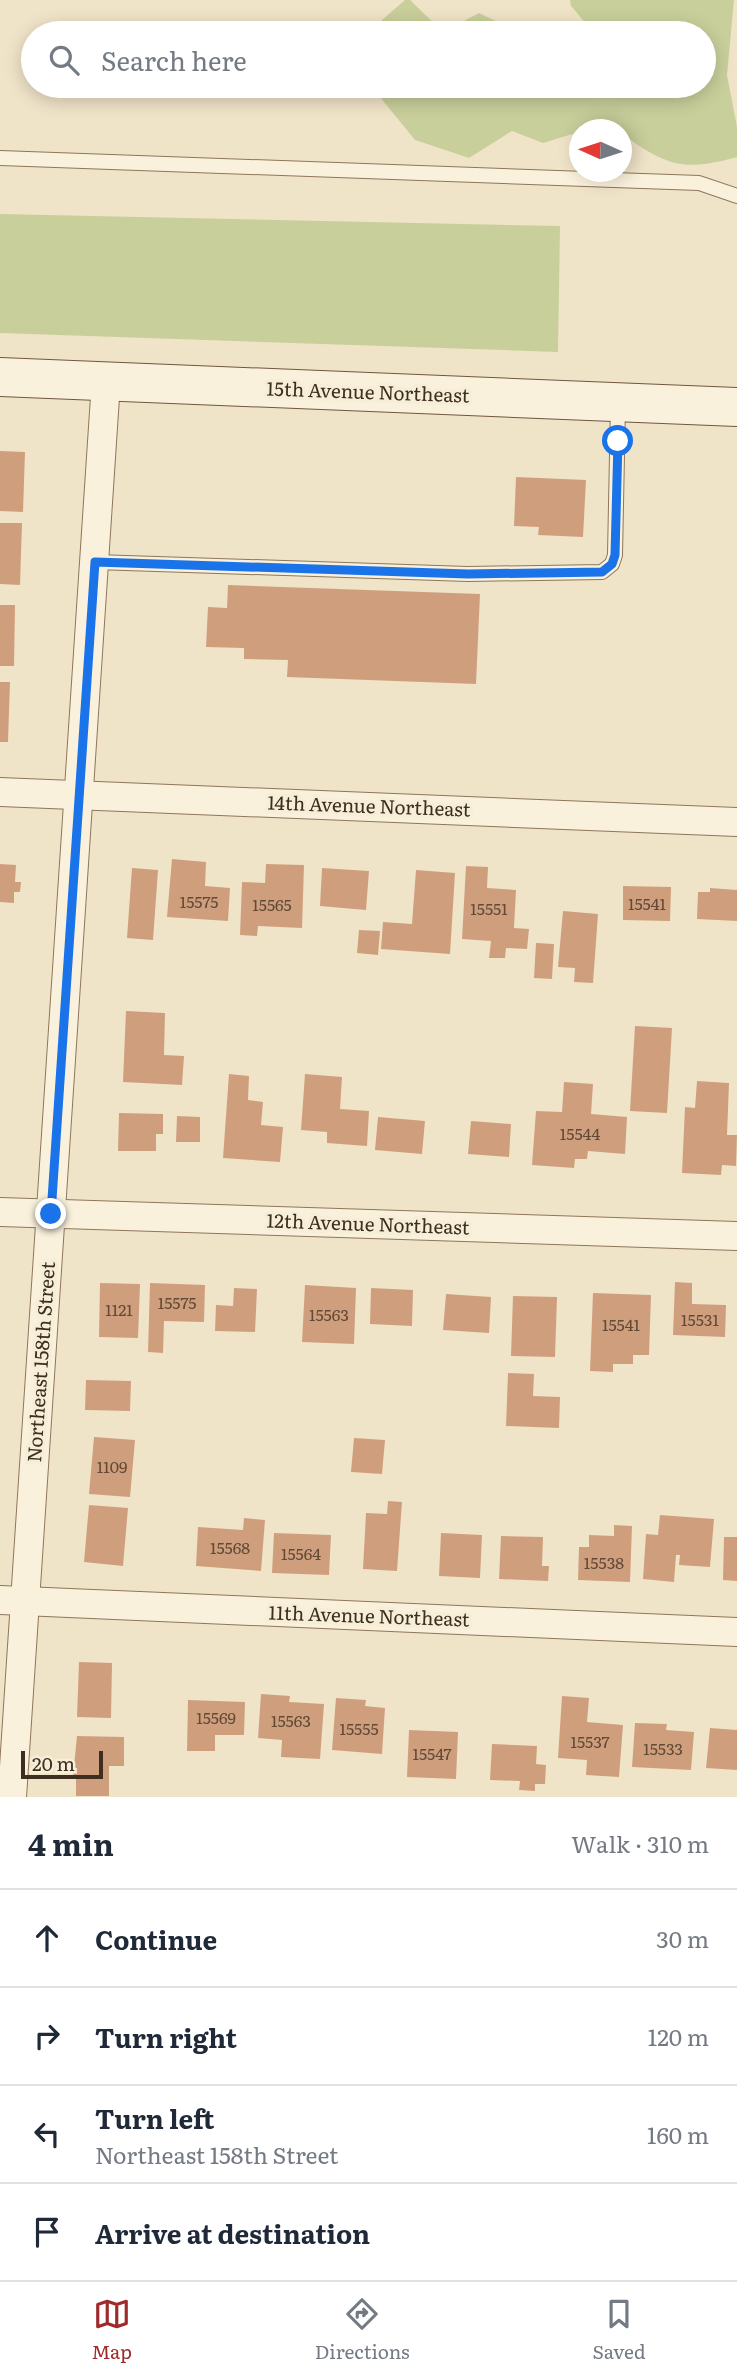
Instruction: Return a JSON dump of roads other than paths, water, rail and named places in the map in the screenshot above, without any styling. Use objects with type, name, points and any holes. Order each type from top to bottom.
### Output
[{"type":"main road","name":"15th Avenue Northeast","points":[[0,377],[737,407]]},
{"type":"street","name":"Northeast 158th Street","points":[[12,1797],[13,1601],[51,1214],[106,382]]},
{"type":"street","name":"14th Avenue Northeast","points":[[0,792],[737,822]]},
{"type":"street","name":"12th Avenue Northeast","points":[[0,1212],[737,1236]]},
{"type":"street","name":"11th Avenue Northeast","points":[[13,1601],[737,1632]]},
{"type":"lane","points":[[0,158],[706,184],[737,196]]},
{"type":"lane","points":[[95,562],[468,574],[602,572],[612,564],[615,555],[618,402]]}]
